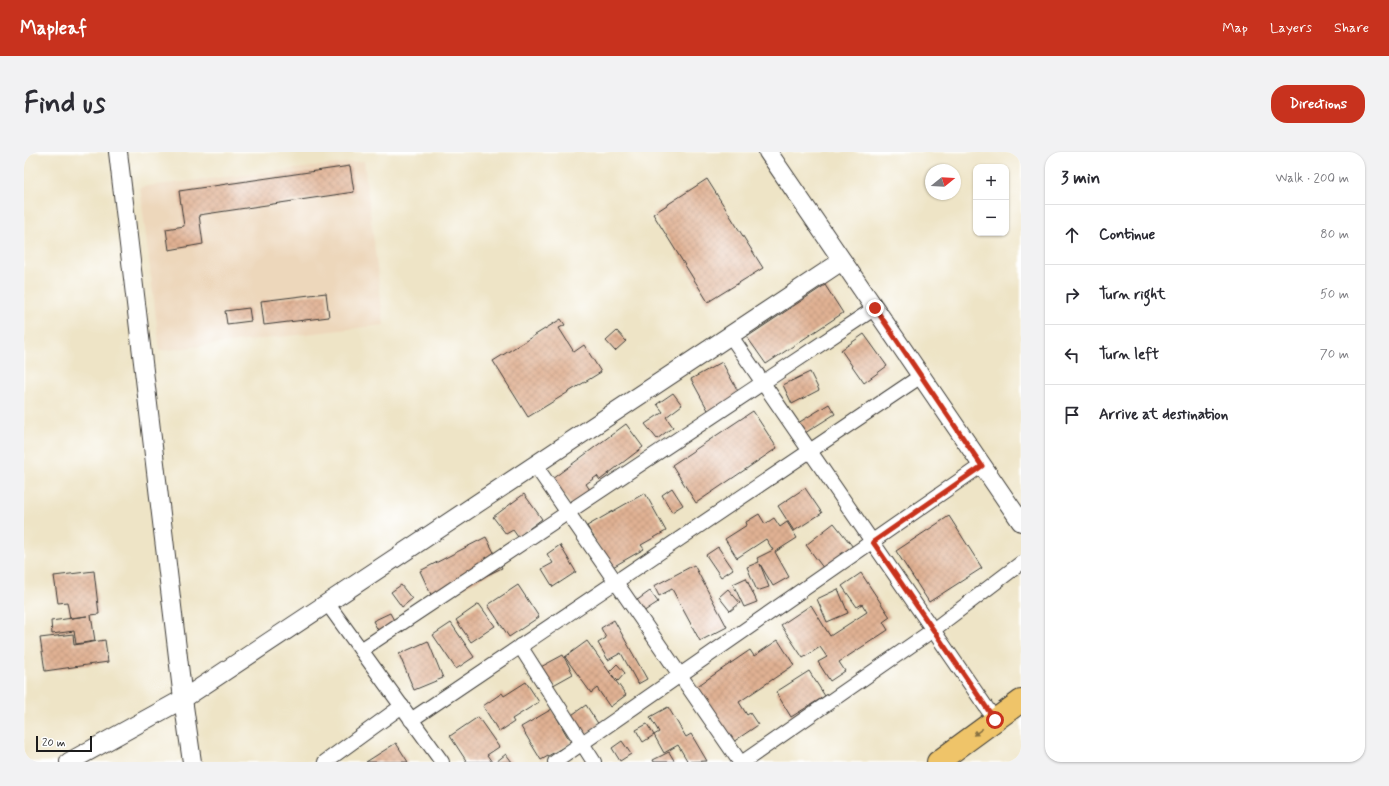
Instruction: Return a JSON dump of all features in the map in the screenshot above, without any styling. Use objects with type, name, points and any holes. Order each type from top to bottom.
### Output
[{"type":"main road","points":[[938,762],[1021,701]]},
{"type":"street","points":[[118,152],[183,699],[192,762]]},
{"type":"street","points":[[768,152],[1021,522]]},
{"type":"street","points":[[68,762],[183,699],[842,261]]},
{"type":"street","points":[[361,650],[875,308]]},
{"type":"street","points":[[730,335],[995,720]]},
{"type":"street","points":[[411,720],[921,376]]},
{"type":"street","points":[[535,465],[615,582],[742,762],[933,630],[1021,563]]},
{"type":"street","points":[[554,762],[982,466]]},
{"type":"street","points":[[327,603],[442,762]]},
{"type":"street","points":[[520,646],[594,762]]},
{"type":"street","points":[[325,762],[402,706]]},
{"type":"shaded area","points":[[364,161],[384,325],[160,351],[140,187]]},
{"type":"building","points":[[350,166],[354,192],[199,215],[203,244],[169,250],[166,229],[184,226],[179,191]]},
{"type":"building","points":[[707,179],[763,268],[708,302],[653,214]]},
{"type":"building","points":[[825,285],[843,313],[766,364],[747,337]]},
{"type":"building","points":[[326,293],[329,317],[264,325],[261,301]]},
{"type":"building","points":[[249,308],[251,321],[227,324],[225,311]]},
{"type":"building","points":[[561,319],[565,325],[559,328],[574,352],[584,345],[601,372],[528,417],[493,361]]},
{"type":"building","points":[[617,331],[626,341],[615,351],[606,341]]},
{"type":"building","points":[[864,334],[887,366],[864,383],[841,350]]},
{"type":"building","points":[[722,362],[740,395],[709,412],[691,379]]},
{"type":"building","points":[[810,372],[819,390],[792,404],[783,385]]},
{"type":"building","points":[[673,393],[682,405],[666,417],[673,427],[657,439],[645,424],[663,412],[657,404]]},
{"type":"building","points":[[829,404],[835,414],[805,433],[798,423]]},
{"type":"building","points":[[753,411],[777,448],[696,503],[672,465]]},
{"type":"building","points":[[626,424],[643,447],[600,480],[597,476],[586,484],[594,496],[575,510],[552,479]]},
{"type":"building","points":[[672,488],[683,505],[672,512],[662,495]]},
{"type":"building","points":[[805,488],[822,513],[794,531],[778,506]]},
{"type":"building","points":[[645,493],[666,531],[641,545],[644,549],[611,568],[587,526]]},
{"type":"building","points":[[524,494],[542,519],[518,537],[513,530],[506,534],[493,517]]},
{"type":"building","points":[[759,514],[765,524],[774,518],[780,527],[787,522],[797,538],[775,552],[789,577],[773,586],[760,564],[769,587],[757,591],[747,567],[759,562],[757,558],[773,550],[766,539],[737,558],[725,539],[747,525],[746,522]]},
{"type":"building","points":[[949,516],[982,568],[929,602],[896,551]]},
{"type":"building","points":[[834,523],[853,547],[824,569],[806,545]]},
{"type":"building","points":[[486,537],[502,568],[434,601],[420,571]]},
{"type":"building","points":[[560,545],[576,572],[553,587],[542,569],[553,563],[547,554]]},
{"type":"building","points":[[718,547],[733,569],[721,577],[706,555]]},
{"type":"building","points":[[694,565],[727,627],[700,641],[672,589],[659,596],[654,586]]},
{"type":"building","points":[[94,571],[99,614],[91,615],[95,641],[76,644],[74,631],[52,634],[51,621],[87,616],[70,618],[67,602],[58,603],[54,576]]},
{"type":"building","points":[[861,573],[890,617],[883,622],[888,630],[839,662],[845,671],[830,681],[818,662],[827,657],[820,647],[803,658],[781,625],[811,605],[830,636],[867,612],[862,604],[857,607],[842,586]]},
{"type":"building","points":[[746,578],[757,602],[744,607],[733,584]]},
{"type":"building","points":[[401,585],[412,599],[402,607],[391,592]]},
{"type":"building","points":[[518,585],[539,617],[509,637],[488,605]]},
{"type":"building","points":[[728,589],[740,603],[730,611],[719,597]]},
{"type":"building","points":[[838,589],[848,613],[827,622],[817,599]]},
{"type":"building","points":[[650,591],[658,602],[643,612],[636,601]]},
{"type":"building","points":[[479,604],[495,626],[471,642],[456,620]]},
{"type":"building","points":[[390,613],[397,626],[380,634],[373,621]]},
{"type":"building","points":[[614,620],[647,679],[638,684],[621,653],[608,660],[598,643],[606,638],[601,628]]},
{"type":"building","points":[[451,623],[474,657],[456,669],[433,635]]},
{"type":"building","points":[[73,634],[74,645],[105,640],[108,662],[45,671],[40,638]]},
{"type":"building","points":[[778,640],[794,665],[739,702],[747,715],[750,713],[758,725],[733,742],[696,687],[750,650],[754,656]]},
{"type":"building","points":[[428,641],[443,678],[414,690],[399,654]]},
{"type":"building","points":[[587,641],[626,695],[610,707],[597,688],[591,693],[565,657]]},
{"type":"building","points":[[563,655],[573,674],[548,688],[537,669]]},
{"type":"building","points":[[617,664],[625,673],[618,681],[609,672]]},
{"type":"building","points":[[809,671],[825,696],[791,717],[776,692]]},
{"type":"building","points":[[526,682],[539,702],[512,719],[514,722],[499,732],[483,706],[502,693],[504,696]]},
{"type":"building","points":[[586,705],[599,725],[579,738],[566,719]]},
{"type":"building","points":[[668,707],[686,737],[691,734],[707,761],[688,762],[678,745],[664,753],[654,735],[659,732],[650,717]]},
{"type":"building","points":[[552,709],[571,743],[541,760],[521,727]]},
{"type":"building","points":[[478,717],[499,747],[487,755],[492,762],[467,762],[450,736]]},
{"type":"building","points":[[647,724],[654,735],[643,742],[636,730]]},
{"type":"building","points":[[622,741],[631,754],[620,761],[612,748]]},
{"type":"building","points":[[396,743],[408,762],[366,762]]},
{"type":"building","points":[[669,752],[675,762],[654,762],[653,760]]},
{"type":"building","points":[[506,754],[512,762],[496,762]]},
{"type":"route","points":[[875,308],[982,466],[873,542],[995,720]]}]
